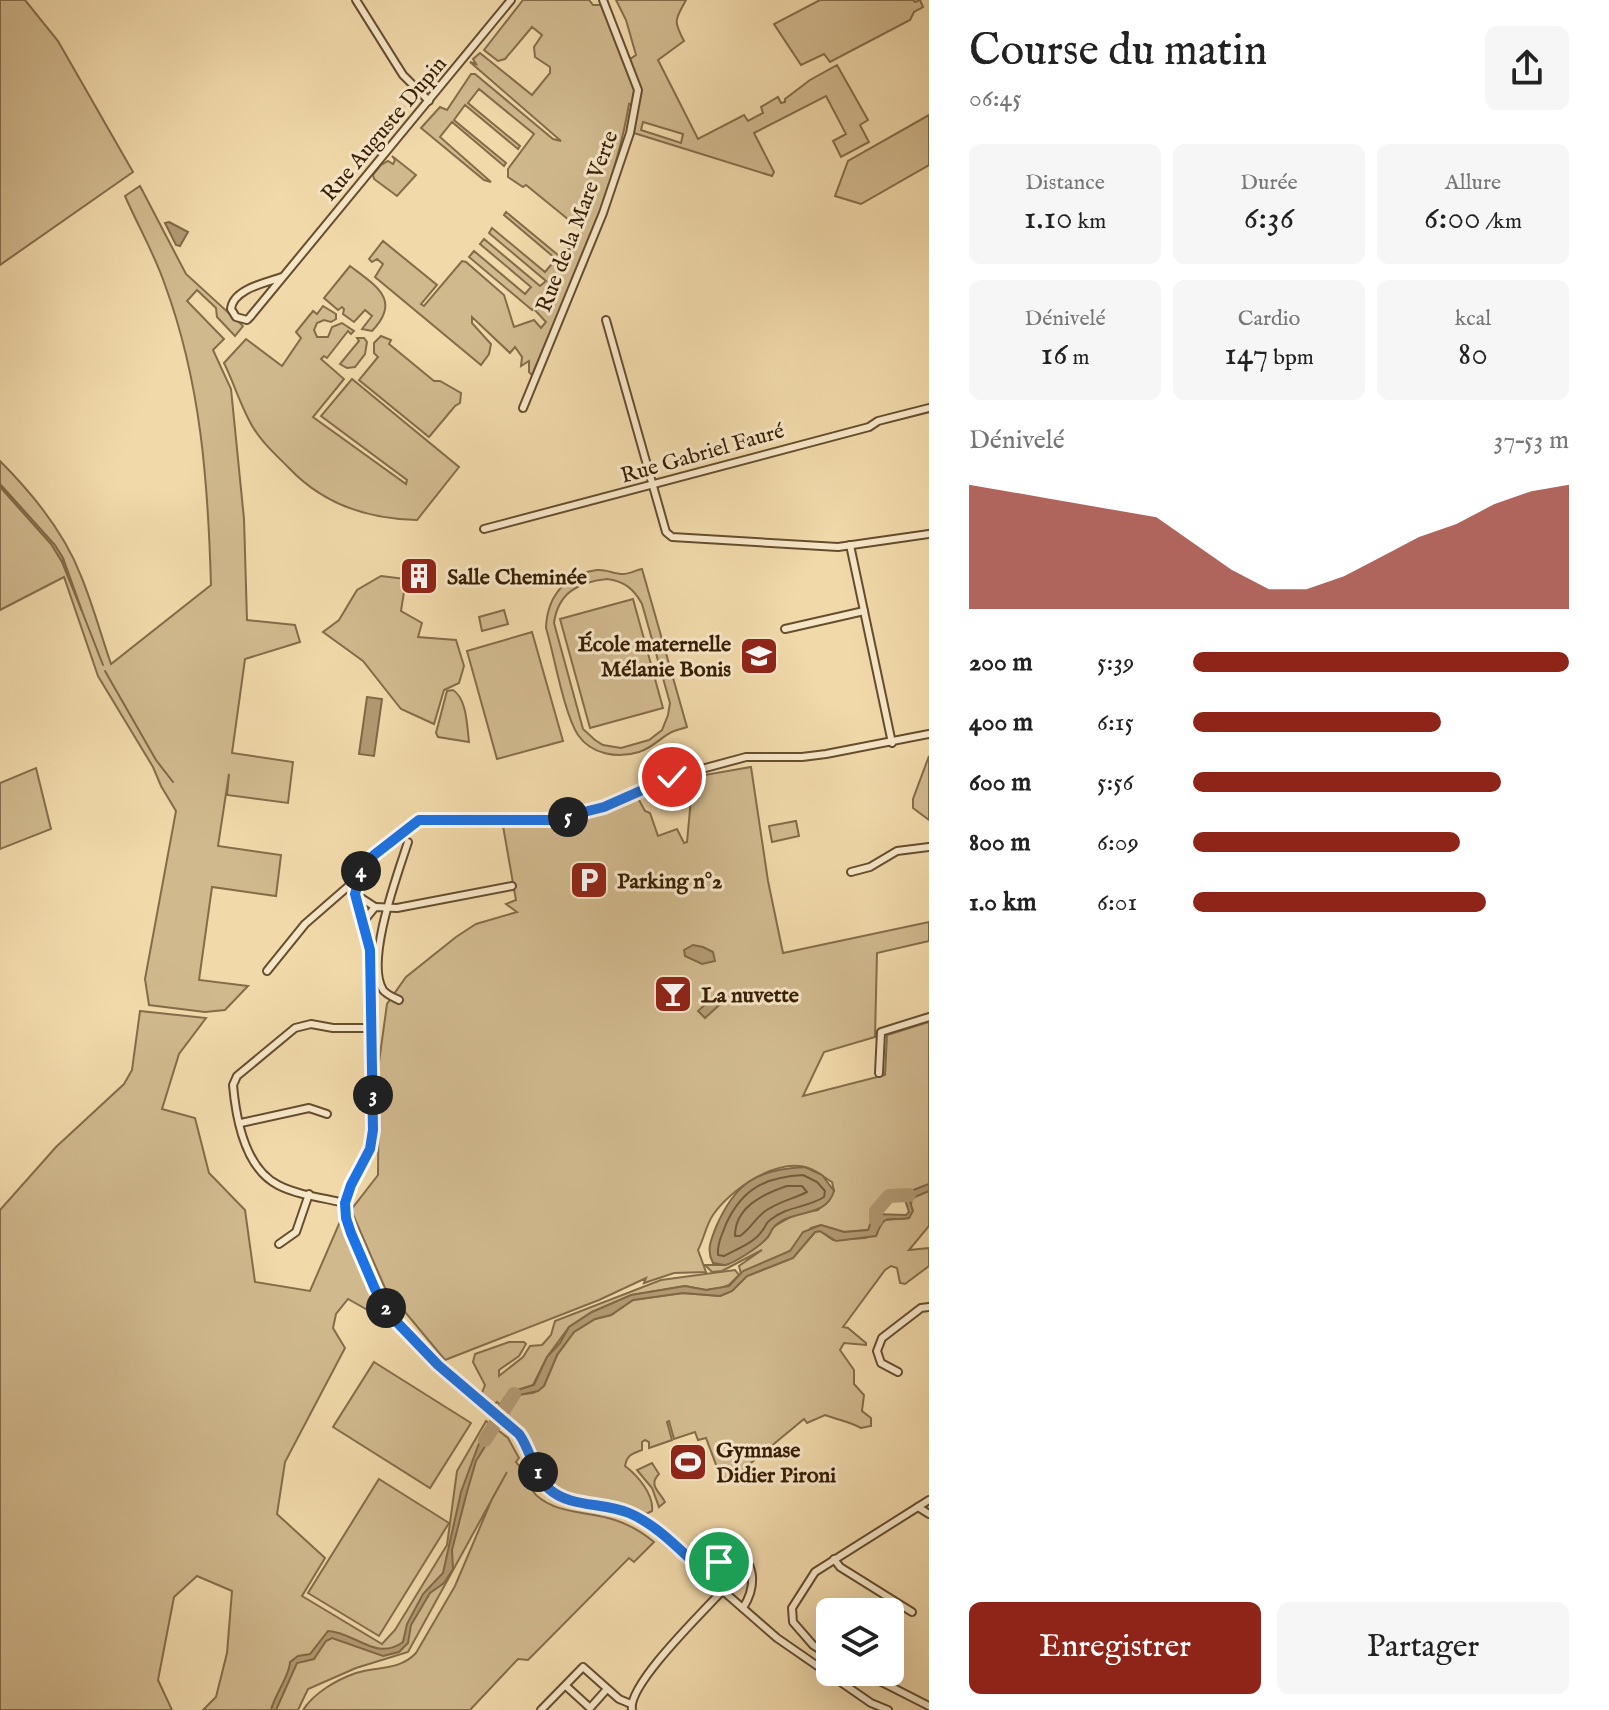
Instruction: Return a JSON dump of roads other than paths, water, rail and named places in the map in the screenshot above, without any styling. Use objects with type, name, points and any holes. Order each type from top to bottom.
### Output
[{"type":"street","points":[[356,0],[403,75],[429,101]]},
{"type":"street","name":"Rue Auguste Dupin","points":[[282,277],[237,294],[232,300],[231,309],[236,317],[247,320],[250,317],[511,0]]},
{"type":"street","name":"Rue de la Mare Verte","points":[[523,408],[603,213],[630,133],[638,90],[603,0]]},
{"type":"street","points":[[606,320],[666,532],[678,539],[838,547],[929,534]]},
{"type":"street","name":"Rue Gabriel Fauré","points":[[484,529],[869,427],[878,421],[929,408]]},
{"type":"street","points":[[850,545],[892,743]]},
{"type":"street","points":[[785,629],[864,611]]},
{"type":"street","points":[[267,971],[305,924],[359,877],[374,855],[419,820],[552,820],[604,807],[672,777],[746,757],[802,757],[929,734]]},
{"type":"street","points":[[399,1000],[385,993],[379,981],[380,932],[408,842]]},
{"type":"street","points":[[851,872],[870,867],[897,851],[929,847]]},
{"type":"street","points":[[359,877],[355,894],[370,950],[373,1130],[370,1149],[345,1203],[346,1218],[375,1289],[390,1315],[438,1365],[500,1416],[529,1447],[547,1487],[577,1503],[608,1506],[632,1514],[656,1530],[777,1638],[871,1703],[888,1710]]},
{"type":"street","points":[[355,894],[375,907],[387,909],[512,886]]},
{"type":"street","points":[[362,923],[375,907]]},
{"type":"street","points":[[879,1073],[881,1032],[929,1017]]},
{"type":"street","points":[[345,1203],[282,1187],[255,1166],[248,1151],[233,1085],[237,1076],[295,1028],[311,1024],[333,1028],[372,1028]]},
{"type":"street","points":[[241,1123],[309,1108],[327,1114]]},
{"type":"street","points":[[279,1244],[296,1232],[309,1194]]},
{"type":"street","points":[[898,1372],[881,1363],[877,1351],[882,1338],[921,1308],[929,1307]]},
{"type":"street","points":[[816,1647],[794,1625],[792,1608],[815,1572],[929,1500]]},
{"type":"street","points":[[918,1507],[929,1514]]},
{"type":"street","points":[[711,1578],[719,1562],[734,1552],[743,1555],[753,1581],[751,1595],[743,1608]]},
{"type":"street","points":[[834,1559],[840,1567],[912,1612]]},
{"type":"street","points":[[541,1710],[583,1667],[632,1707],[651,1669],[723,1590]]},
{"type":"street","points":[[566,1686],[590,1708],[607,1689]]},
{"type":"street","points":[[890,1686],[929,1706]]},
{"type":"street","points":[[864,1710],[871,1703]]},
{"type":"water","points":[[165,223],[188,232],[180,246],[176,245]]},
{"type":"water","points":[[0,484],[55,545],[63,558],[82,611],[62,562],[51,544]]},
{"type":"water","points":[[367,697],[382,699],[374,756],[359,754]]},
{"type":"water","points":[[693,945],[713,952],[715,961],[702,964],[685,956],[684,950]]},
{"type":"water","points":[[719,992],[726,999],[705,1018],[698,1011]]},
{"type":"water","points":[[805,1167],[822,1175],[834,1191],[830,1200],[816,1210],[781,1221],[764,1241],[735,1261],[725,1265],[713,1263],[710,1249],[712,1236],[723,1212],[740,1189],[761,1175]]},
{"type":"water","points":[[929,1184],[929,1191],[912,1198],[913,1211],[909,1218],[885,1220],[876,1236],[836,1241],[820,1231],[815,1232],[793,1258],[747,1276],[732,1291],[720,1296],[683,1293],[633,1300],[611,1315],[595,1319],[574,1332],[557,1355],[544,1386],[538,1391],[520,1395],[507,1409],[500,1405],[508,1393],[534,1385],[547,1357],[569,1327],[592,1312],[631,1295],[685,1286],[706,1290],[729,1286],[743,1271],[790,1251],[803,1232],[821,1225],[844,1232],[868,1230],[874,1214],[906,1215],[909,1212],[906,1193]]},
{"type":"water","points":[[491,1423],[497,1427],[476,1461],[452,1550],[453,1569],[444,1583],[430,1593],[411,1625],[408,1643],[399,1652],[383,1656],[332,1638],[326,1641],[314,1659],[297,1663],[276,1710],[271,1710],[290,1662],[298,1656],[310,1654],[328,1631],[375,1648],[384,1649],[403,1642],[407,1624],[423,1594],[443,1573],[461,1492],[478,1446]]},
{"type":"waterway","points":[[62,560],[103,665]]},
{"type":"waterway","points":[[105,671],[156,760],[173,782]]},
{"type":"waterway","points":[[876,1220],[876,1211],[889,1196],[909,1195]]},
{"type":"waterway","points":[[485,1440],[514,1394]]},
{"type":"place","name":"Salle Cheminée","points":[[419,576]]},
{"type":"place","name":"École maternelle Mélanie Bonis","points":[[759,656]]},
{"type":"place","name":"Parking n°2","points":[[589,880]]},
{"type":"place","name":"La nuvette","points":[[673,994]]},
{"type":"place","name":"Gymnase Didier Pironi","points":[[688,1462]]}]
